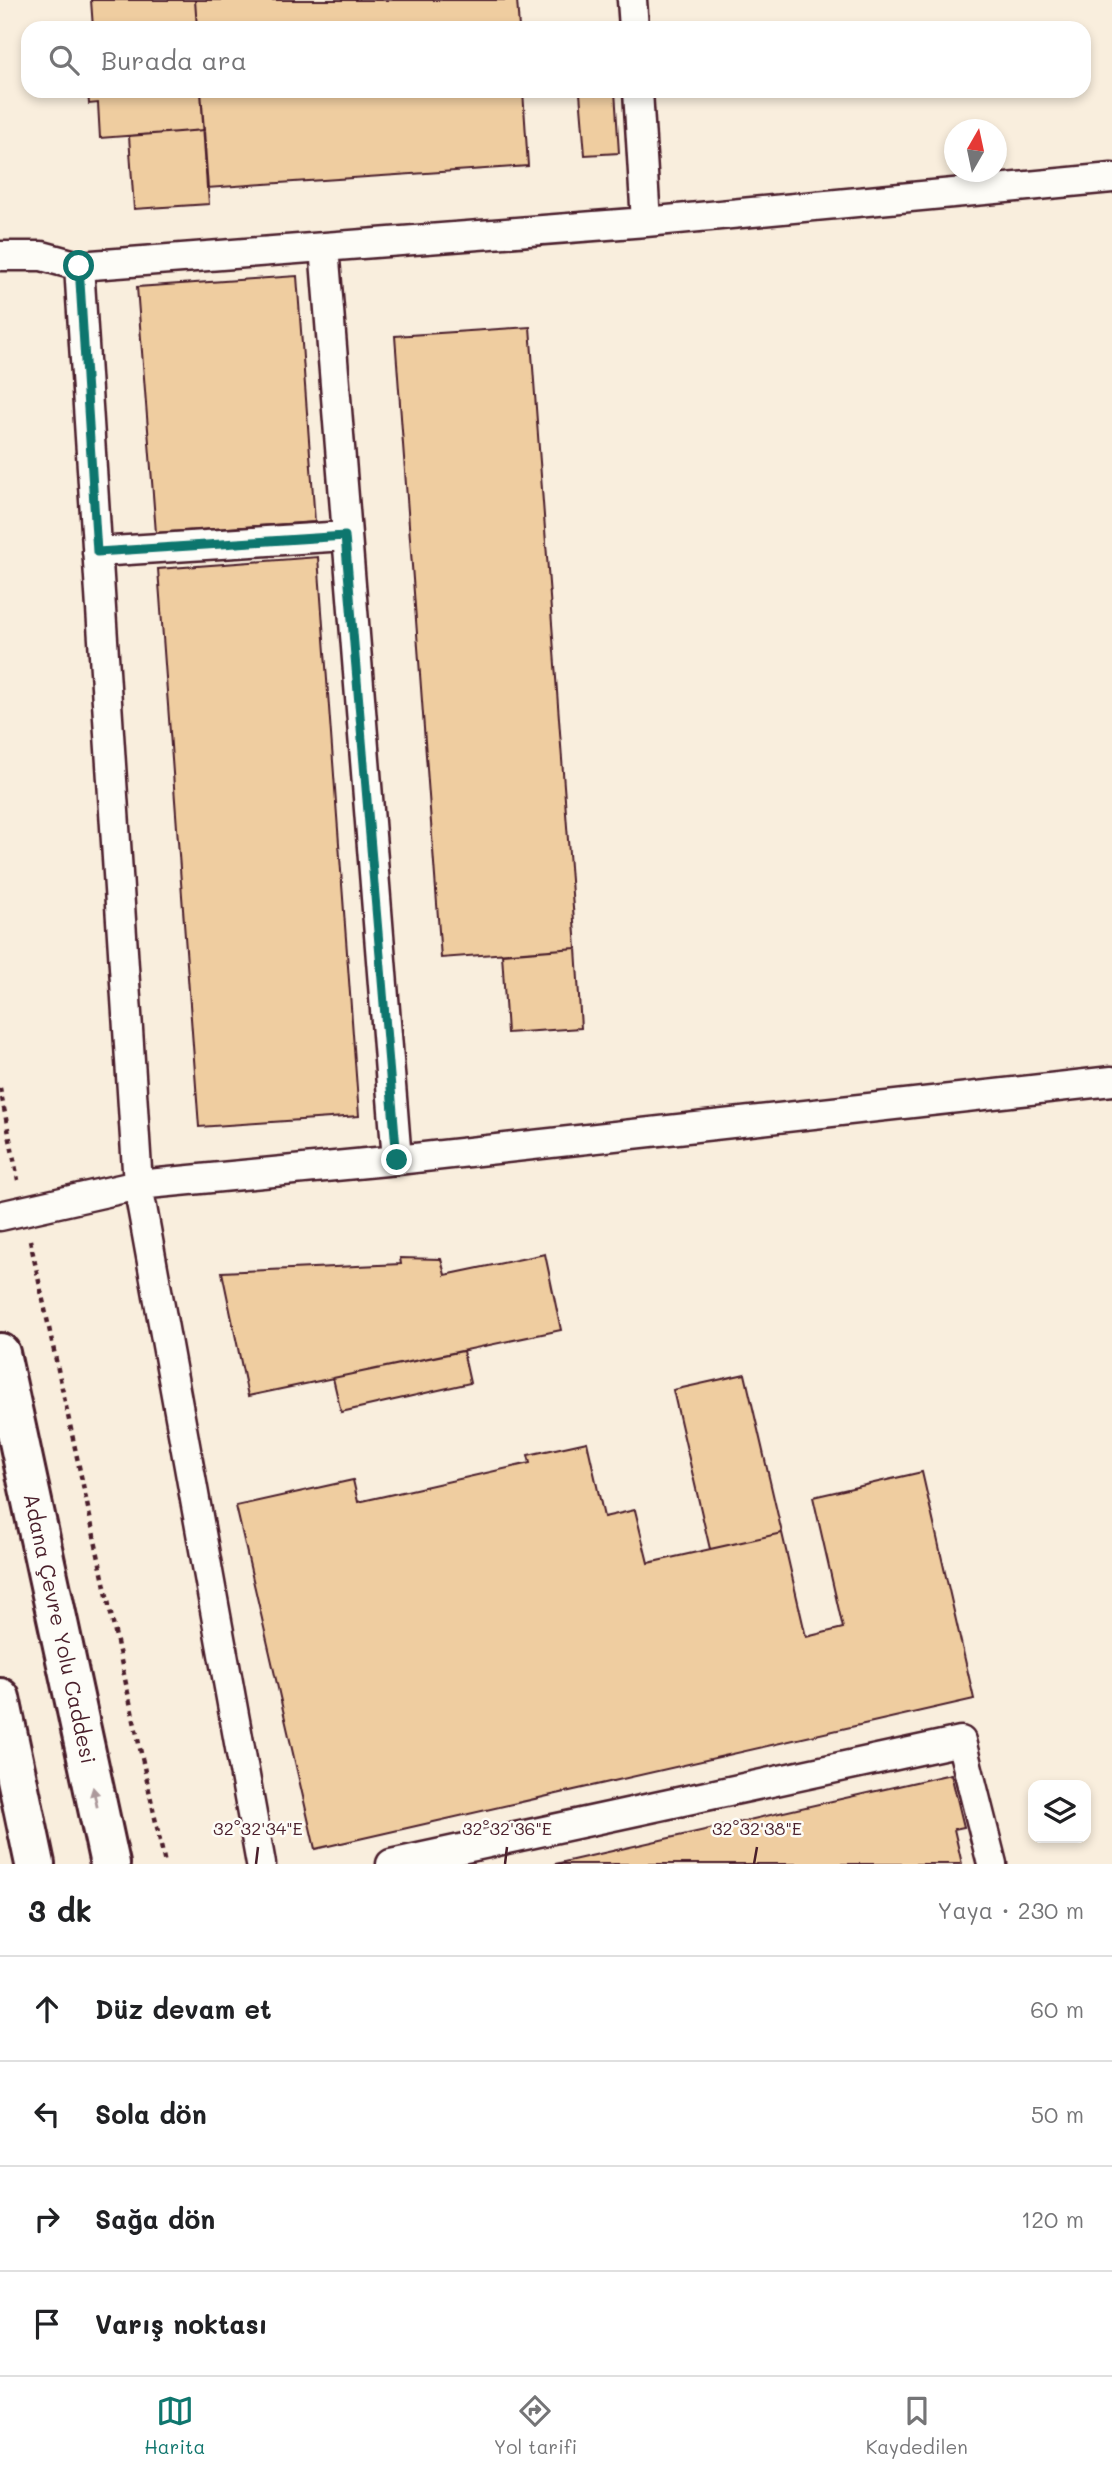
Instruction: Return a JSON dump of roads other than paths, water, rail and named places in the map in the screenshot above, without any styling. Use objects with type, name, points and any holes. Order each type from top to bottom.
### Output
[{"type":"highway","name":"Adana Çevre Yolu Caddesi","points":[[0,1353],[110,1864]]},
{"type":"highway","points":[[0,1698],[35,1864]]},
{"type":"street","points":[[632,0],[634,21]]},
{"type":"street","points":[[638,98],[646,222]]},
{"type":"street","points":[[0,257],[42,256],[79,266],[646,222],[1112,178]]},
{"type":"street","points":[[324,247],[345,536],[397,1160]]},
{"type":"street","points":[[79,266],[138,1185],[261,1864]]},
{"type":"street","points":[[97,552],[345,536]]},
{"type":"street","points":[[12,1213],[138,1185],[397,1160],[1112,1081]]},
{"type":"street","points":[[391,1864],[961,1741],[992,1864]]}]
